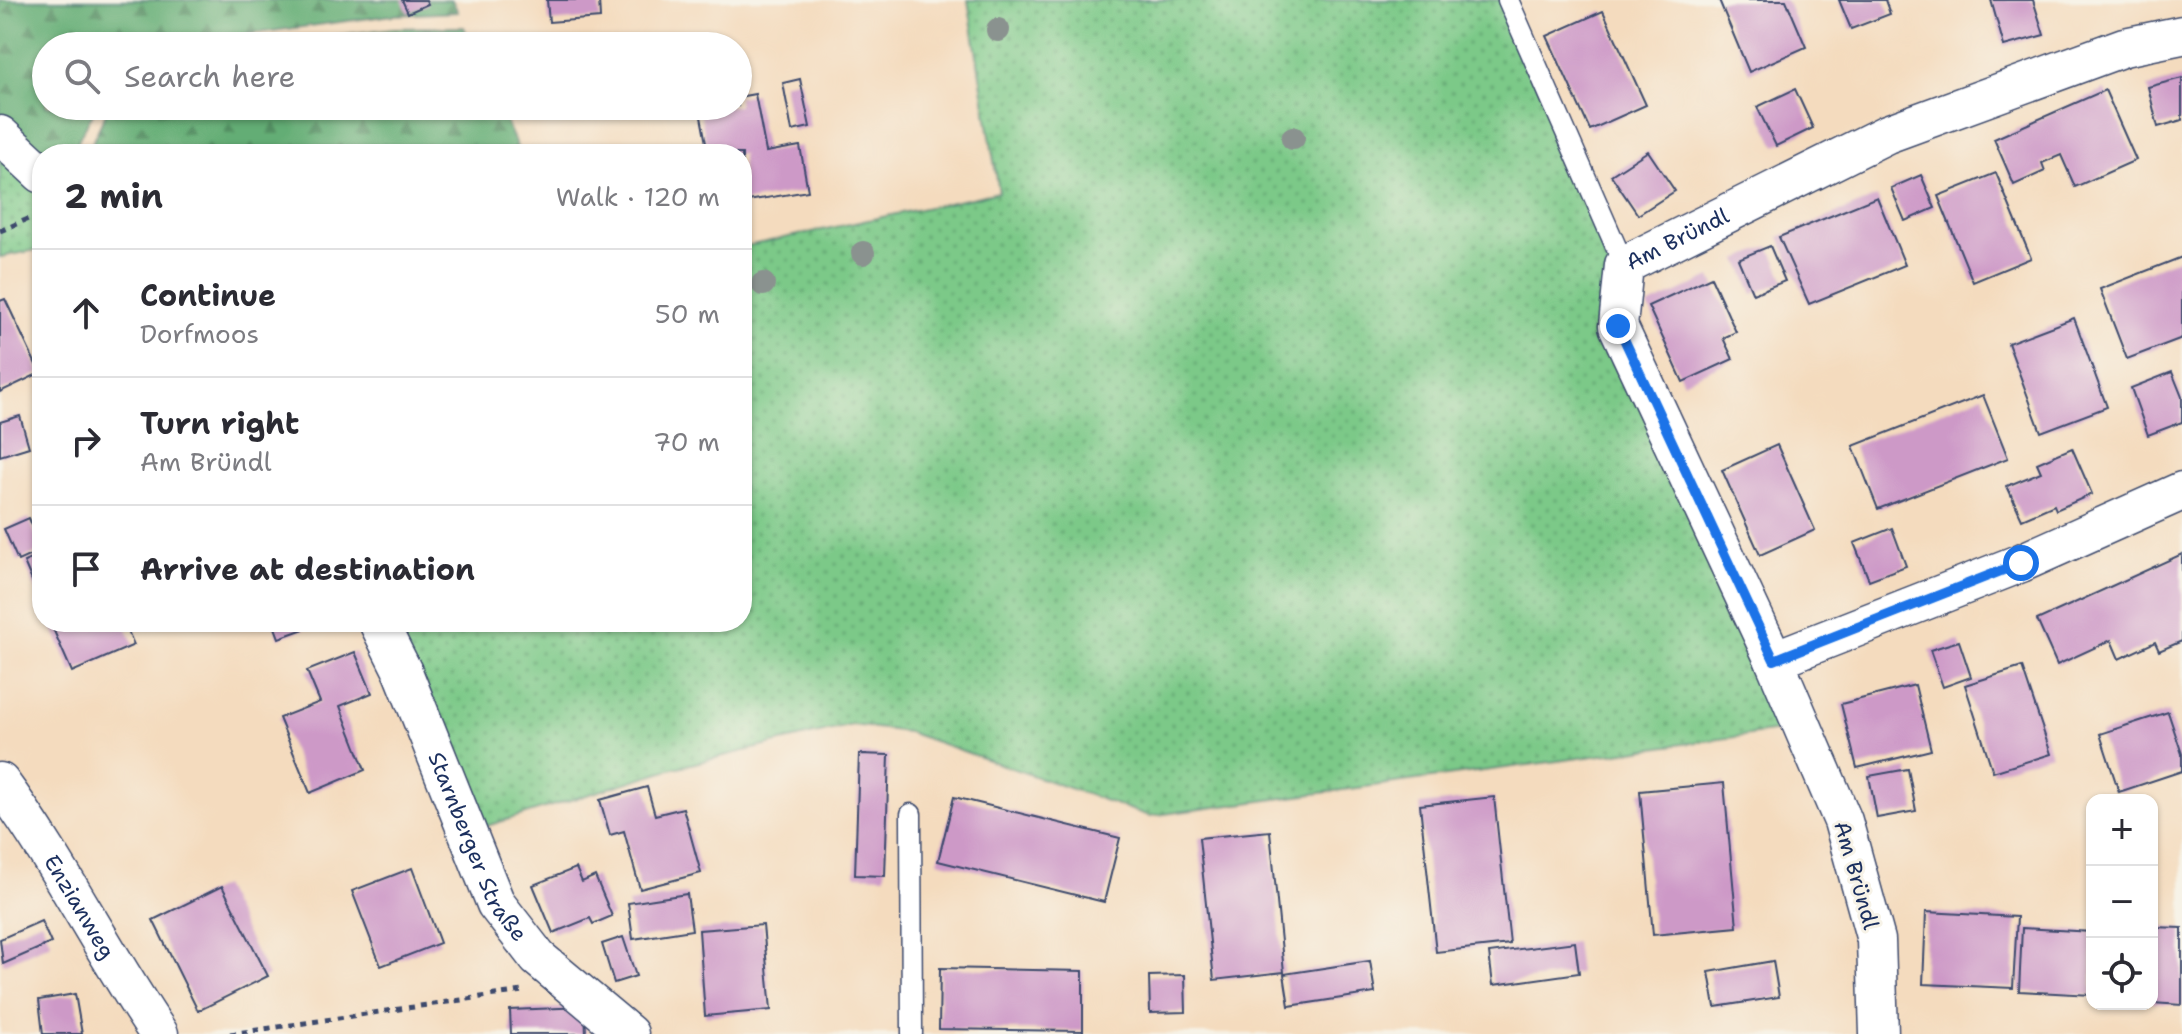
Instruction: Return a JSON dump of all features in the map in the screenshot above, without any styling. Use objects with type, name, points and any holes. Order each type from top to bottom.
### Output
[{"type":"street","name":"Am Bründl","points":[[1879,1034],[1876,940],[1843,821],[1774,660],[1618,326],[1624,265],[1887,134],[2124,47],[2182,35]]},
{"type":"street","points":[[0,135],[32,165]]},
{"type":"street","points":[[1774,660],[2021,563],[2182,491]]},
{"type":"street","name":"Starnberger Straße","points":[[383,632],[403,672],[496,904],[538,958],[629,1034]]},
{"type":"street","name":"Enzianweg","points":[[0,782],[27,819],[121,979],[159,1034]]},
{"type":"lane","points":[[1508,0],[1624,265]]},
{"type":"lane","points":[[911,814],[912,1034]]},
{"type":"path","points":[[0,231],[32,217]]},
{"type":"path","points":[[230,1034],[570,983]]},
{"type":"green space","points":[[0,0],[452,0],[458,12],[393,15],[265,32],[32,32],[32,120],[89,120],[78,144],[32,144],[32,147],[0,126]]},
{"type":"green space","points":[[968,0],[1501,0],[1615,264],[1610,327],[1794,729],[1149,816],[908,732],[852,725],[670,769],[477,829],[390,632],[752,632],[752,245],[999,192]]},
{"type":"green space","points":[[464,27],[466,32],[363,32],[394,28]]},
{"type":"green space","points":[[103,120],[505,120],[516,144],[92,144]]},
{"type":"green space","points":[[0,147],[32,177],[32,251],[0,257]]},
{"type":"building","points":[[402,0],[426,0],[428,4],[408,13]]},
{"type":"building","points":[[547,0],[599,0],[600,18],[549,22]]},
{"type":"building","points":[[1719,0],[1786,0],[1806,47],[1749,72]]},
{"type":"building","points":[[1839,0],[1885,0],[1890,14],[1851,29]]},
{"type":"building","points":[[1991,0],[2033,0],[2044,35],[2004,46]]},
{"type":"building","points":[[1603,11],[1646,105],[1590,130],[1547,36]]},
{"type":"building","points":[[2182,78],[2182,120],[2158,127],[2148,87]]},
{"type":"building","points":[[800,79],[810,127],[792,131],[783,83]]},
{"type":"building","points":[[1795,89],[1813,128],[1776,146],[1757,107]]},
{"type":"building","points":[[2105,90],[2136,160],[2075,187],[2061,155],[2042,163],[2045,171],[2014,185],[1994,139]]},
{"type":"building","points":[[755,94],[766,152],[800,146],[808,191],[752,200],[752,144],[706,144],[702,120],[752,120],[752,95]]},
{"type":"building","points":[[1648,151],[1675,191],[1638,215],[1611,175]]},
{"type":"building","points":[[1996,173],[2031,258],[1973,282],[1938,196]]},
{"type":"building","points":[[1921,175],[1935,208],[1905,221],[1891,188]]},
{"type":"building","points":[[1877,197],[1905,265],[1809,304],[1779,237]]},
{"type":"building","points":[[1770,246],[1785,281],[1753,294],[1738,259]]},
{"type":"building","points":[[2182,257],[2182,338],[2127,359],[2100,289]]},
{"type":"building","points":[[1711,277],[1736,332],[1723,338],[1733,359],[1683,382],[1648,306]]},
{"type":"building","points":[[5,299],[32,356],[32,377],[0,392],[0,301]]},
{"type":"building","points":[[2074,318],[2107,407],[2041,432],[2008,343]]},
{"type":"building","points":[[2172,372],[2182,397],[2182,422],[2148,435],[2131,388]]},
{"type":"building","points":[[1983,395],[2008,458],[1878,509],[1853,446]]},
{"type":"building","points":[[20,416],[29,447],[0,456],[0,422]]},
{"type":"building","points":[[1777,445],[1815,530],[1760,555],[1722,470]]},
{"type":"building","points":[[2072,448],[2092,494],[2056,510],[2054,505],[2022,519],[2007,486],[2041,472],[2037,463]]},
{"type":"building","points":[[29,518],[32,555],[18,561],[4,529]]},
{"type":"building","points":[[1892,528],[1906,566],[1869,580],[1854,543]]},
{"type":"building","points":[[2182,554],[2182,641],[2159,651],[2155,642],[2119,659],[2111,640],[2057,665],[2037,620]]},
{"type":"building","points":[[32,558],[32,581],[24,562]]},
{"type":"building","points":[[54,632],[128,632],[134,645],[72,672]]},
{"type":"building","points":[[277,632],[296,632],[279,638]]},
{"type":"building","points":[[1959,641],[1971,677],[1943,687],[1930,650]]},
{"type":"building","points":[[355,652],[372,693],[340,706],[365,770],[310,793],[279,718],[320,702],[307,671]]},
{"type":"building","points":[[2022,667],[2051,754],[1993,772],[1965,685]]},
{"type":"building","points":[[1915,685],[1931,750],[1857,768],[1841,704]]},
{"type":"building","points":[[2168,712],[2182,754],[2182,771],[2119,792],[2100,734]]},
{"type":"building","points":[[859,754],[889,755],[885,876],[855,875]]},
{"type":"building","points":[[1908,769],[1916,811],[1877,818],[1869,776]]},
{"type":"building","points":[[1724,783],[1737,927],[1653,935],[1640,791]]},
{"type":"building","points":[[647,787],[655,815],[683,808],[701,873],[640,889],[624,831],[610,835],[600,800]]},
{"type":"building","points":[[954,797],[1120,838],[1104,902],[938,861]]},
{"type":"building","points":[[1494,797],[1510,944],[1436,952],[1420,805]]},
{"type":"building","points":[[1270,831],[1284,972],[1214,980],[1199,838]]},
{"type":"building","points":[[412,868],[440,943],[381,966],[352,891]]},
{"type":"building","points":[[576,868],[582,882],[595,876],[612,916],[593,924],[590,918],[553,933],[533,885]]},
{"type":"building","points":[[222,886],[268,976],[198,1011],[153,920]]},
{"type":"building","points":[[687,894],[692,930],[633,939],[628,903]]},
{"type":"building","points":[[1926,912],[2017,917],[2013,988],[1923,984]]},
{"type":"building","points":[[41,921],[51,943],[3,964],[0,939]]},
{"type":"building","points":[[763,925],[771,1010],[705,1016],[699,930]]},
{"type":"building","points":[[2158,927],[2182,928],[2182,1005],[2158,1003]]},
{"type":"building","points":[[2022,928],[2086,932],[2086,995],[2019,991]]},
{"type":"building","points":[[623,937],[636,976],[614,983],[602,944]]},
{"type":"building","points":[[1575,942],[1579,973],[1493,985],[1489,953]]},
{"type":"building","points":[[1370,961],[1375,993],[1289,1006],[1284,974]]},
{"type":"building","points":[[1773,961],[1779,997],[1715,1007],[1709,972]]},
{"type":"building","points":[[940,968],[1083,971],[1083,1031],[939,1029]]},
{"type":"building","points":[[1185,975],[1186,1012],[1150,1013],[1149,976]]},
{"type":"building","points":[[75,994],[82,1034],[43,1034],[39,1000]]},
{"type":"building","points":[[585,1007],[586,1034],[511,1034],[510,1010]]},
{"type":"route","points":[[1618,326],[1774,660],[2021,563]]}]
